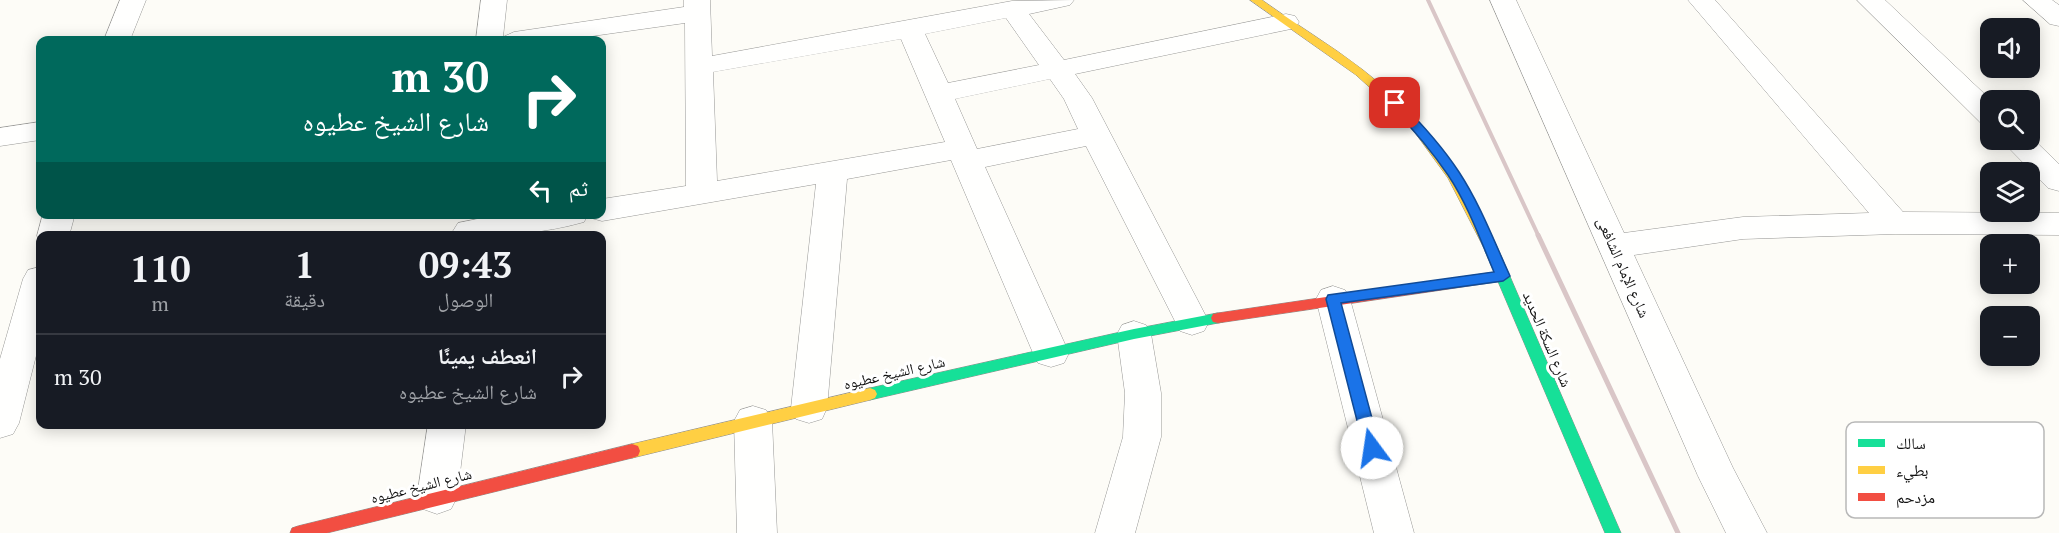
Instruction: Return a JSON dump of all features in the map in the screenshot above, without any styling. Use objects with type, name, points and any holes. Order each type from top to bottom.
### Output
[{"type":"street","points":[[119,36],[133,0]]},
{"type":"street","points":[[490,36],[494,0]]},
{"type":"street","points":[[700,66],[1061,0]]},
{"type":"street","name":"شارع السكة الحديد","points":[[1255,0],[1360,74],[1395,103],[1427,137],[1466,195],[1613,533]]},
{"type":"street","name":"شارع الإمام الشافعى","points":[[1503,0],[1616,246],[1717,476],[1747,533]]},
{"type":"street","points":[[1701,0],[1895,224]]},
{"type":"street","points":[[1870,0],[1980,106]]},
{"type":"street","points":[[2036,0],[2059,18]]},
{"type":"street","points":[[536,36],[697,7],[702,194]]},
{"type":"street","points":[[1012,9],[1078,98],[1192,322]]},
{"type":"street","points":[[938,94],[1286,22]]},
{"type":"street","points":[[910,29],[1051,353]]},
{"type":"street","points":[[0,137],[36,132]]},
{"type":"street","points":[[606,209],[832,173],[1095,135]]},
{"type":"street","points":[[2026,150],[2059,181]]},
{"type":"street","points":[[809,408],[832,173]]},
{"type":"street","points":[[469,227],[533,219]]},
{"type":"street","points":[[1616,246],[1743,228],[1895,224],[2059,224]]},
{"type":"street","name":"شارع الشيخ عطيوه","points":[[298,533],[437,497],[809,408],[1134,334],[1333,299],[1503,276]]},
{"type":"street","points":[[0,423],[36,293]]},
{"type":"street","points":[[1333,299],[1394,533]]},
{"type":"street","points":[[1115,533],[1142,437],[1143,393],[1134,334]]},
{"type":"street","points":[[753,422],[757,533]]},
{"type":"street","points":[[437,497],[446,429]]},
{"type":"railway","points":[[1428,0],[1539,237]]},
{"type":"railway","points":[[1538,235],[1678,533]]},
{"type":"traffic: fast","points":[[1492,251],[1613,533]]},
{"type":"traffic: fast","points":[[870,394],[1134,334],[1218,318]]},
{"type":"traffic: slow","points":[[1255,0],[1360,73],[1402,111],[1438,153],[1453,176],[1492,251]]},
{"type":"traffic: slow","points":[[632,451],[870,394]]},
{"type":"traffic: jam","points":[[1218,318],[1503,276]]},
{"type":"traffic: jam","points":[[298,533],[632,451]]},
{"type":"route","points":[[1372,448],[1333,299],[1503,276],[1477,215],[1454,174],[1427,137],[1395,103]]}]
